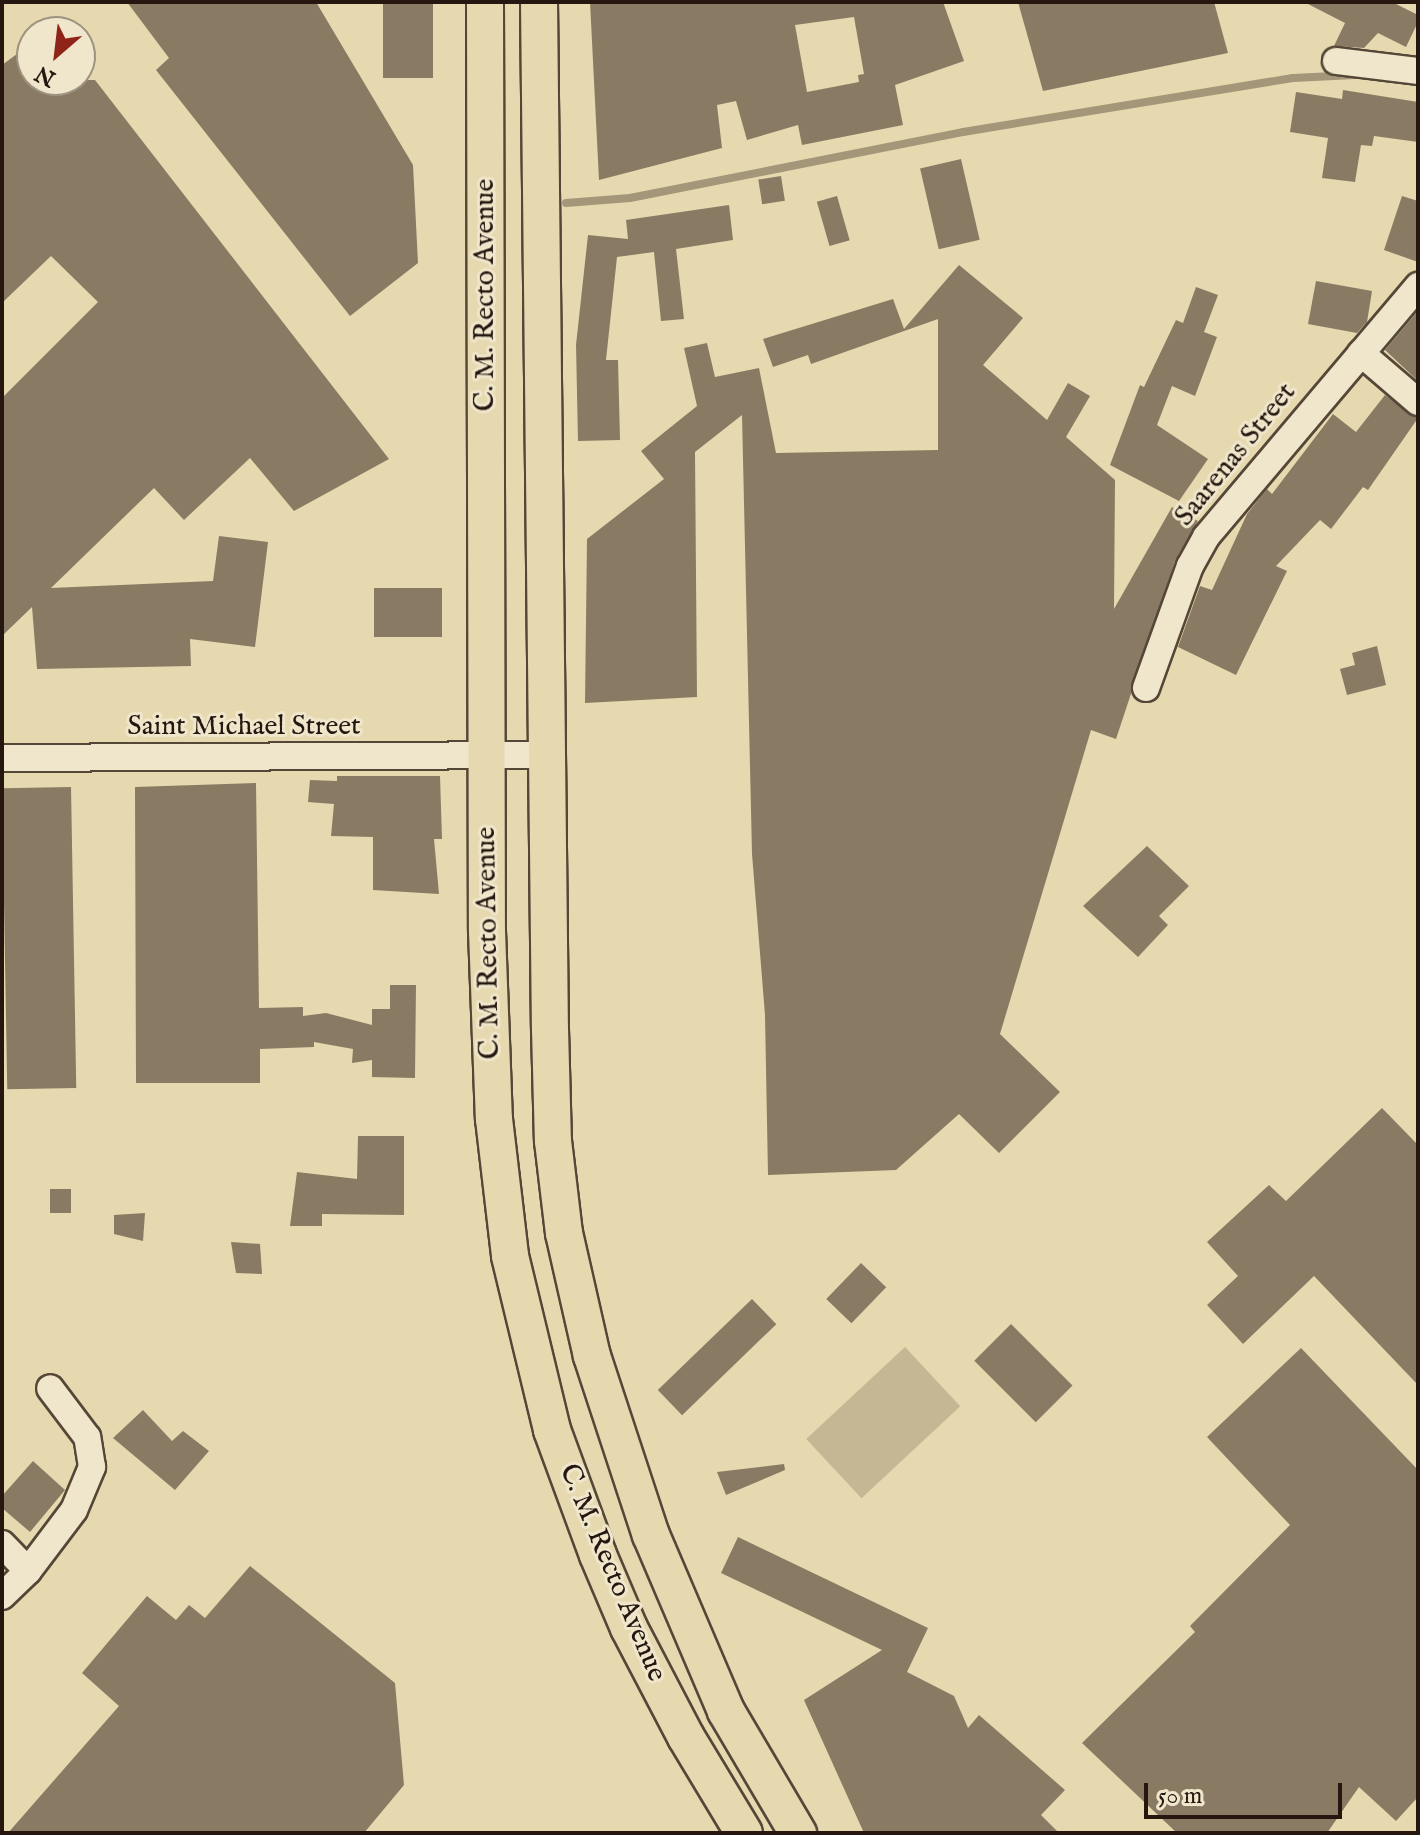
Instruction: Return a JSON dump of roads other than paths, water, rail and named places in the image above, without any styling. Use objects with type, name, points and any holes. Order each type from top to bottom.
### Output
[{"type":"highway","name":"C. M. Recto Avenue","points":[[485,2],[487,755],[494,1119],[510,1256],[552,1430],[629,1628],[744,1833]]},
{"type":"highway","name":"C. M. Recto Avenue","points":[[539,2],[545,755],[553,1141],[577,1298],[625,1464],[689,1632],[726,1711],[798,1833]]},
{"type":"street","points":[[1336,61],[1418,71]]},
{"type":"street","name":"Saarenas Street","points":[[1146,688],[1190,566],[1206,537],[1418,286]]},
{"type":"street","points":[[1361,353],[1418,402]]},
{"type":"street","name":"Saint Michael Street","points":[[2,758],[545,755]]},
{"type":"street","points":[[2,1596],[28,1571],[74,1510],[92,1467],[87,1437],[50,1388]]},
{"type":"street","points":[[2,1544],[28,1571]]},
{"type":"waterway","points":[[566,203],[630,198],[963,132],[1293,78],[1355,75]]}]
